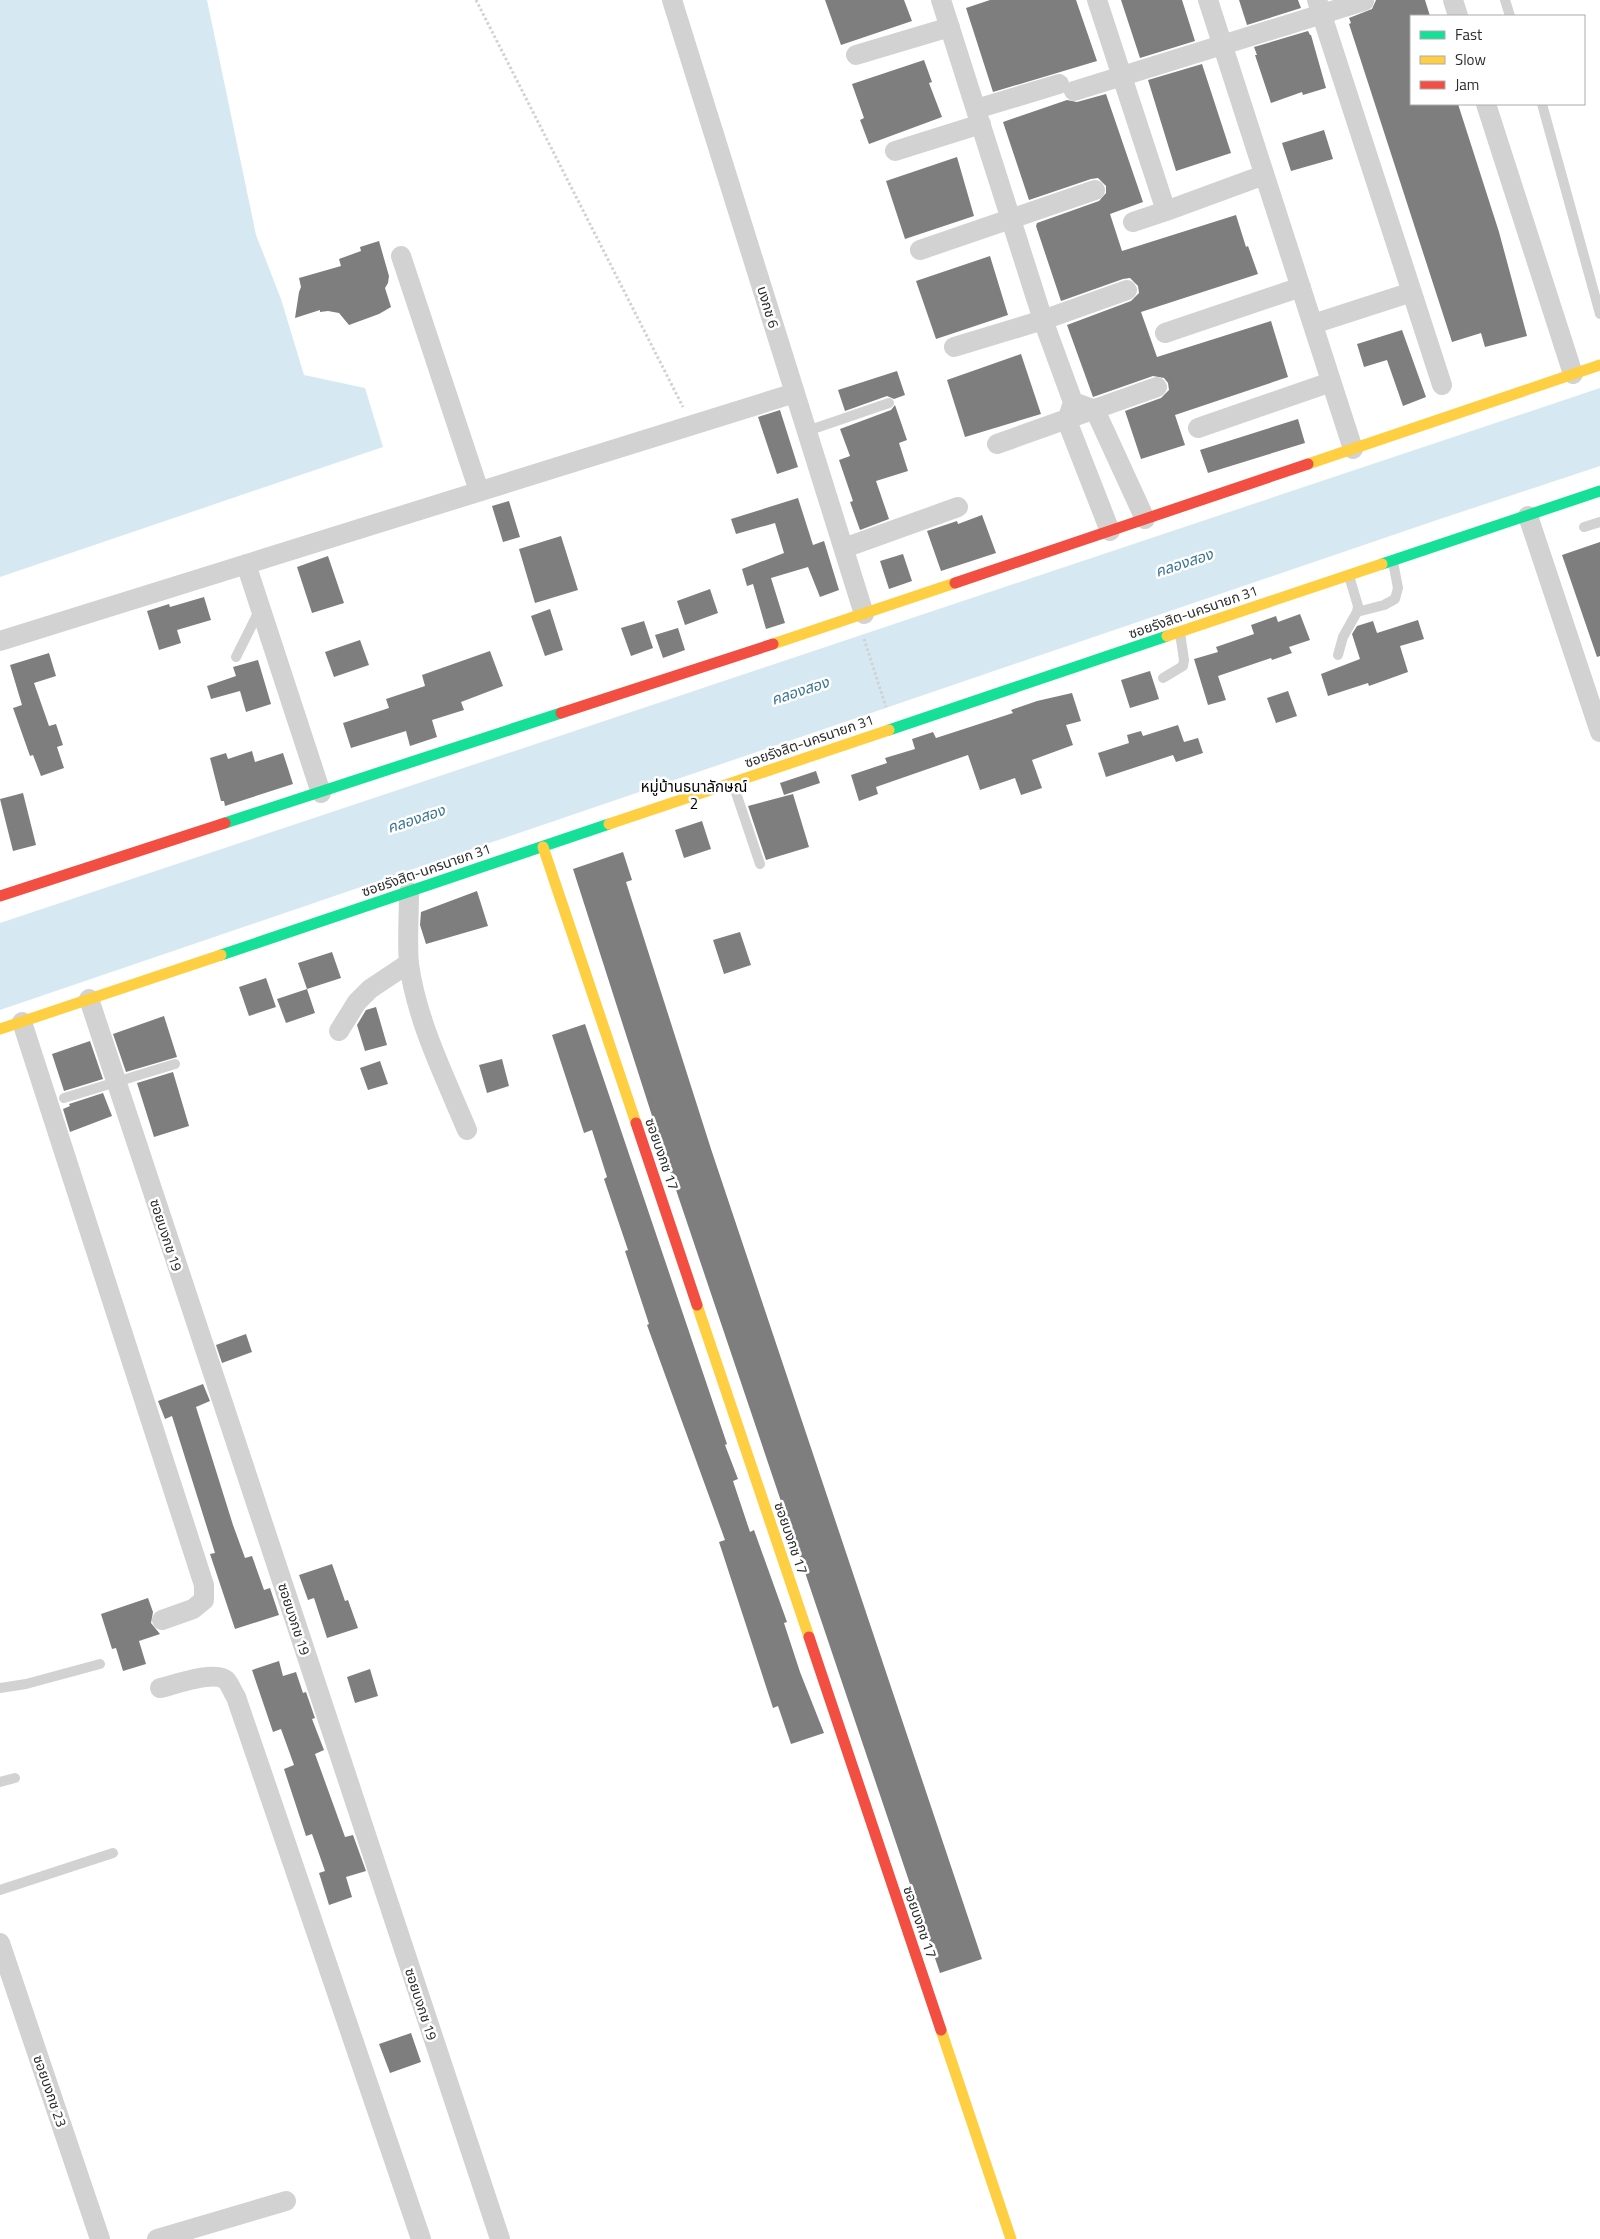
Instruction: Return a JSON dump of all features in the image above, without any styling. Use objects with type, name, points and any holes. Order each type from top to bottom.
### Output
[{"type":"street","name":"บงกช 6","points":[[672,0],[864,614]]},
{"type":"street","points":[[941,0],[1043,320],[1070,412],[1110,531]]},
{"type":"street","points":[[1097,0],[1166,211]]},
{"type":"street","points":[[1208,0],[1353,449]]},
{"type":"street","points":[[1453,0],[1458,15]]},
{"type":"street","points":[[896,151],[978,116],[1066,88],[1122,76],[1222,45],[1319,7],[1364,1]]},
{"type":"street","points":[[1319,7],[1442,385]]},
{"type":"street","points":[[856,55],[950,27]]},
{"type":"street","points":[[1486,105],[1573,374]]},
{"type":"street","points":[[1133,222],[1264,175]]},
{"type":"street","points":[[920,250],[1095,190]]},
{"type":"street","points":[[401,256],[479,491]]},
{"type":"street","points":[[1165,333],[1301,287]]},
{"type":"street","points":[[954,347],[1043,320],[1127,290]]},
{"type":"street","points":[[1312,324],[1412,292]]},
{"type":"street","points":[[0,896],[321,793],[864,614],[1600,365]]},
{"type":"street","points":[[1198,428],[1331,382]]},
{"type":"street","points":[[997,444],[1070,412],[1095,410],[1157,387]]},
{"type":"street","points":[[0,641],[795,393]]},
{"type":"street","points":[[1095,410],[1145,519]]},
{"type":"street","name":"ซอยรังสิต-นครนายก 31","points":[[0,1029],[1600,491]]},
{"type":"street","points":[[844,548],[958,507]]},
{"type":"street","points":[[1528,516],[1600,732]]},
{"type":"street","points":[[246,564],[321,793]]},
{"type":"street","name":"ซอยบงกช 17","points":[[543,847],[1011,2239]]},
{"type":"street","points":[[409,892],[409,963],[429,1036],[467,1130]]},
{"type":"street","points":[[339,1031],[357,1002],[370,989],[409,963]]},
{"type":"street","name":"ซอยบงกช 19","points":[[89,1000],[115,1084],[500,2239]]},
{"type":"street","points":[[22,1022],[204,1584],[204,1600],[193,1609],[162,1620]]},
{"type":"street","points":[[160,1688],[216,1676],[226,1680],[236,1698],[421,2239]]},
{"type":"street","name":"ซอยบงกช 23","points":[[0,1942],[100,2239]]},
{"type":"street","points":[[157,2239],[286,2201]]},
{"type":"lane","points":[[1505,0],[1510,15]]},
{"type":"lane","points":[[1542,105],[1600,314]]},
{"type":"lane","points":[[807,431],[889,403]]},
{"type":"lane","points":[[1584,527],[1600,522]]},
{"type":"lane","points":[[1357,612],[1384,605],[1395,598],[1398,588],[1393,561]]},
{"type":"lane","points":[[1338,655],[1358,606],[1349,576]]},
{"type":"lane","points":[[236,657],[260,608]]},
{"type":"lane","points":[[1163,678],[1183,666],[1184,660],[1180,632]]},
{"type":"lane","points":[[732,783],[760,864]]},
{"type":"lane","points":[[64,1098],[115,1084],[174,1064]]},
{"type":"lane","points":[[0,1688],[34,1682],[100,1664]]},
{"type":"lane","points":[[0,1782],[15,1778]]},
{"type":"lane","points":[[0,1890],[113,1853]]},
{"type":"path","points":[[476,0],[692,425]]},
{"type":"path","points":[[864,638],[888,713]]},
{"type":"water","points":[[0,0],[207,0],[256,235],[281,299],[304,375],[365,388],[383,447],[0,577]]},
{"type":"water","name":"คลองสอง","points":[[1600,388],[1600,466],[0,1010],[0,923]]},
{"type":"building","points":[[825,0],[904,0],[912,21],[841,45]]},
{"type":"building","points":[[990,0],[1076,0],[1097,61],[993,92],[966,8]]},
{"type":"building","points":[[1121,0],[1182,0],[1195,41],[1140,58]]},
{"type":"building","points":[[1239,0],[1298,0],[1301,8],[1247,25]]},
{"type":"building","points":[[1376,0],[1425,0],[1430,15],[1410,15],[1410,105],[1458,105],[1499,232],[1527,336],[1485,347],[1481,333],[1452,342],[1349,24],[1351,23],[1349,18],[1372,9]]},
{"type":"building","points":[[1308,31],[1311,35],[1326,88],[1303,95],[1302,92],[1271,103],[1254,47]]},
{"type":"building","points":[[924,60],[932,82],[929,83],[942,117],[869,144],[860,120],[864,118],[852,84]]},
{"type":"building","points":[[1202,64],[1231,153],[1176,171],[1148,80]]},
{"type":"building","points":[[1106,94],[1143,202],[1110,214],[1122,251],[1236,215],[1246,247],[1248,246],[1258,274],[1141,312],[1157,357],[1271,321],[1288,377],[1175,415],[1185,445],[1141,459],[1125,411],[1161,398],[1169,390],[1168,383],[1164,378],[1153,376],[1093,397],[1067,325],[1131,301],[1139,293],[1138,286],[1130,278],[1123,279],[1061,301],[1036,226],[1037,223],[1099,201],[1106,193],[1106,186],[1098,178],[1091,179],[1029,200],[1003,122],[1067,100],[1077,102]]},
{"type":"building","points":[[1324,130],[1333,159],[1291,171],[1282,143]]},
{"type":"building","points":[[957,157],[974,216],[905,239],[886,181]]},
{"type":"building","points":[[379,241],[389,276],[385,288],[391,307],[379,314],[349,325],[339,313],[328,311],[320,312],[320,310],[295,318],[301,287],[299,278],[341,266],[339,259],[361,251],[360,247]]},
{"type":"building","points":[[990,256],[1008,315],[936,339],[916,281]]},
{"type":"building","points":[[1402,330],[1426,397],[1403,406],[1387,360],[1364,367],[1357,344]]},
{"type":"building","points":[[1021,354],[1041,414],[965,437],[947,380]]},
{"type":"building","points":[[897,371],[905,395],[894,399],[887,396],[845,411],[838,390]]},
{"type":"building","points":[[895,405],[907,440],[899,443],[908,471],[876,481],[889,519],[860,530],[850,502],[853,501],[839,460],[850,456],[840,429],[891,410]]},
{"type":"building","points":[[780,410],[798,467],[777,474],[758,417]]},
{"type":"building","points":[[1298,419],[1305,443],[1208,473],[1200,450]]},
{"type":"building","points":[[798,498],[813,545],[824,541],[839,590],[820,597],[808,567],[771,578],[785,623],[766,629],[753,584],[747,586],[742,569],[784,553],[775,523],[736,534],[731,519]]},
{"type":"building","points":[[509,501],[520,537],[503,542],[492,506]]},
{"type":"building","points":[[982,515],[996,553],[941,571],[927,531],[957,521],[958,524]]},
{"type":"building","points":[[561,536],[578,590],[535,603],[519,549]]},
{"type":"building","points":[[1600,542],[1600,656],[1597,657],[1562,555]]},
{"type":"building","points":[[903,554],[912,581],[889,589],[880,561]]},
{"type":"building","points":[[328,556],[344,603],[312,613],[297,567]]},
{"type":"building","points":[[710,589],[718,613],[685,625],[677,601]]},
{"type":"building","points":[[204,597],[211,620],[177,630],[181,643],[159,650],[147,611],[169,604],[170,607]]},
{"type":"building","points":[[550,609],[563,650],[545,656],[531,616]]},
{"type":"building","points":[[1300,614],[1310,640],[1289,647],[1292,653],[1218,676],[1226,700],[1208,705],[1194,659],[1218,652],[1216,647],[1254,634],[1251,625],[1276,616],[1278,622]]},
{"type":"building","points":[[1418,620],[1424,639],[1400,646],[1408,672],[1369,686],[1368,683],[1328,696],[1321,674],[1360,659],[1352,634],[1357,626],[1373,621],[1377,633]]},
{"type":"building","points":[[644,621],[653,648],[631,656],[621,628]]},
{"type":"building","points":[[678,628],[685,650],[663,658],[655,635]]},
{"type":"building","points":[[360,640],[369,665],[334,677],[325,652]]},
{"type":"building","points":[[490,651],[503,686],[461,702],[464,710],[432,720],[437,737],[410,746],[406,731],[351,748],[343,723],[389,708],[386,699],[425,686],[422,675]]},
{"type":"building","points":[[49,653],[56,676],[34,683],[49,726],[56,724],[63,745],[57,747],[64,768],[41,776],[33,755],[30,756],[13,708],[22,705],[10,665]]},
{"type":"building","points":[[258,660],[271,704],[246,712],[240,691],[211,699],[207,686],[236,676],[233,667]]},
{"type":"building","points":[[1150,671],[1159,699],[1130,708],[1121,680]]},
{"type":"building","points":[[1288,691],[1297,716],[1276,723],[1267,698]]},
{"type":"building","points":[[1072,693],[1081,721],[1066,725],[1073,745],[1032,760],[1042,788],[1021,795],[1015,778],[980,790],[968,755],[876,787],[878,794],[859,801],[851,775],[887,763],[885,758],[915,749],[912,739],[933,732],[936,738],[1013,713],[1011,710],[1037,701]]},
{"type":"building","points":[[1178,725],[1184,742],[1198,738],[1203,753],[1176,762],[1173,755],[1106,777],[1098,753],[1129,743],[1127,735],[1141,731],[1143,736]]},
{"type":"building","points":[[252,751],[255,762],[283,753],[293,784],[225,806],[224,801],[221,801],[210,758],[226,753],[228,759]]},
{"type":"building","points":[[816,771],[820,783],[784,795],[780,783]]},
{"type":"building","points":[[23,793],[36,845],[13,851],[0,799]]},
{"type":"building","points":[[793,794],[809,847],[766,860],[748,806]]},
{"type":"building","points":[[702,821],[711,849],[684,858],[675,830]]},
{"type":"building","points":[[623,852],[632,880],[626,882],[711,1149],[982,1959],[940,1973],[670,1172],[573,869]]},
{"type":"building","points":[[477,891],[488,926],[426,944],[420,925],[421,912]]},
{"type":"building","points":[[740,932],[751,965],[724,974],[713,940]]},
{"type":"building","points":[[332,952],[341,978],[307,989],[298,963]]},
{"type":"building","points":[[266,978],[276,1007],[249,1016],[239,987]]},
{"type":"building","points":[[307,989],[315,1013],[286,1023],[277,999]]},
{"type":"building","points":[[376,1007],[387,1045],[365,1051],[357,1025],[366,1010]]},
{"type":"building","points":[[164,1016],[177,1057],[126,1072],[113,1034]]},
{"type":"building","points":[[585,1024],[727,1444],[725,1445],[738,1479],[733,1481],[750,1532],[754,1530],[787,1622],[784,1623],[800,1672],[824,1733],[791,1744],[778,1706],[773,1708],[719,1542],[725,1540],[647,1325],[649,1324],[625,1251],[628,1250],[604,1179],[607,1177],[592,1130],[584,1133],[552,1035]]},
{"type":"building","points":[[90,1041],[103,1079],[64,1091],[52,1054]]},
{"type":"building","points":[[502,1059],[509,1086],[487,1093],[479,1065]]},
{"type":"building","points":[[380,1061],[388,1084],[368,1090],[360,1068]]},
{"type":"building","points":[[173,1072],[189,1126],[154,1137],[137,1083]]},
{"type":"building","points":[[103,1093],[112,1116],[70,1132],[63,1109],[70,1106],[69,1104]]},
{"type":"building","points":[[246,1334],[252,1352],[222,1363],[216,1345]]},
{"type":"building","points":[[203,1384],[210,1401],[196,1407],[233,1525],[245,1558],[252,1556],[264,1590],[270,1588],[279,1615],[235,1629],[210,1554],[215,1553],[172,1416],[165,1419],[158,1401]]},
{"type":"building","points":[[332,1564],[345,1601],[348,1600],[358,1628],[327,1638],[314,1598],[308,1600],[299,1575]]},
{"type":"building","points":[[148,1598],[153,1612],[151,1623],[160,1634],[139,1641],[146,1664],[123,1671],[116,1648],[112,1649],[101,1614]]},
{"type":"building","points":[[279,1661],[283,1676],[296,1672],[303,1693],[306,1692],[315,1718],[312,1719],[324,1750],[315,1754],[345,1837],[353,1835],[366,1871],[346,1877],[352,1897],[329,1905],[319,1873],[325,1871],[312,1834],[306,1836],[284,1769],[294,1765],[281,1729],[273,1732],[252,1670]]},
{"type":"building","points":[[370,1669],[378,1696],[355,1703],[347,1677]]},
{"type":"building","points":[[411,2033],[421,2062],[390,2073],[379,2044]]},
{"type":"traffic: fast","points":[[1382,564],[1600,491]]},
{"type":"traffic: fast","points":[[889,730],[1167,636]]},
{"type":"traffic: fast","points":[[225,823],[561,713]]},
{"type":"traffic: fast","points":[[221,955],[609,824]]},
{"type":"traffic: slow","points":[[1308,464],[1600,365]]},
{"type":"traffic: slow","points":[[1167,636],[1382,564]]},
{"type":"traffic: slow","points":[[773,644],[955,583]]},
{"type":"traffic: slow","points":[[609,824],[889,730]]},
{"type":"traffic: slow","points":[[543,847],[636,1123]]},
{"type":"traffic: slow","points":[[0,1029],[221,955]]},
{"type":"traffic: slow","points":[[697,1305],[809,1637]]},
{"type":"traffic: slow","points":[[941,2030],[1011,2239]]},
{"type":"traffic: jam","points":[[955,583],[1308,464]]},
{"type":"traffic: jam","points":[[561,713],[773,644]]},
{"type":"traffic: jam","points":[[0,896],[225,823]]},
{"type":"traffic: jam","points":[[636,1123],[697,1305]]},
{"type":"traffic: jam","points":[[809,1637],[941,2030]]},
{"type":"district","name":"หมู่บ้านธนาลักษณ์ 2","points":[[694,796]]}]
